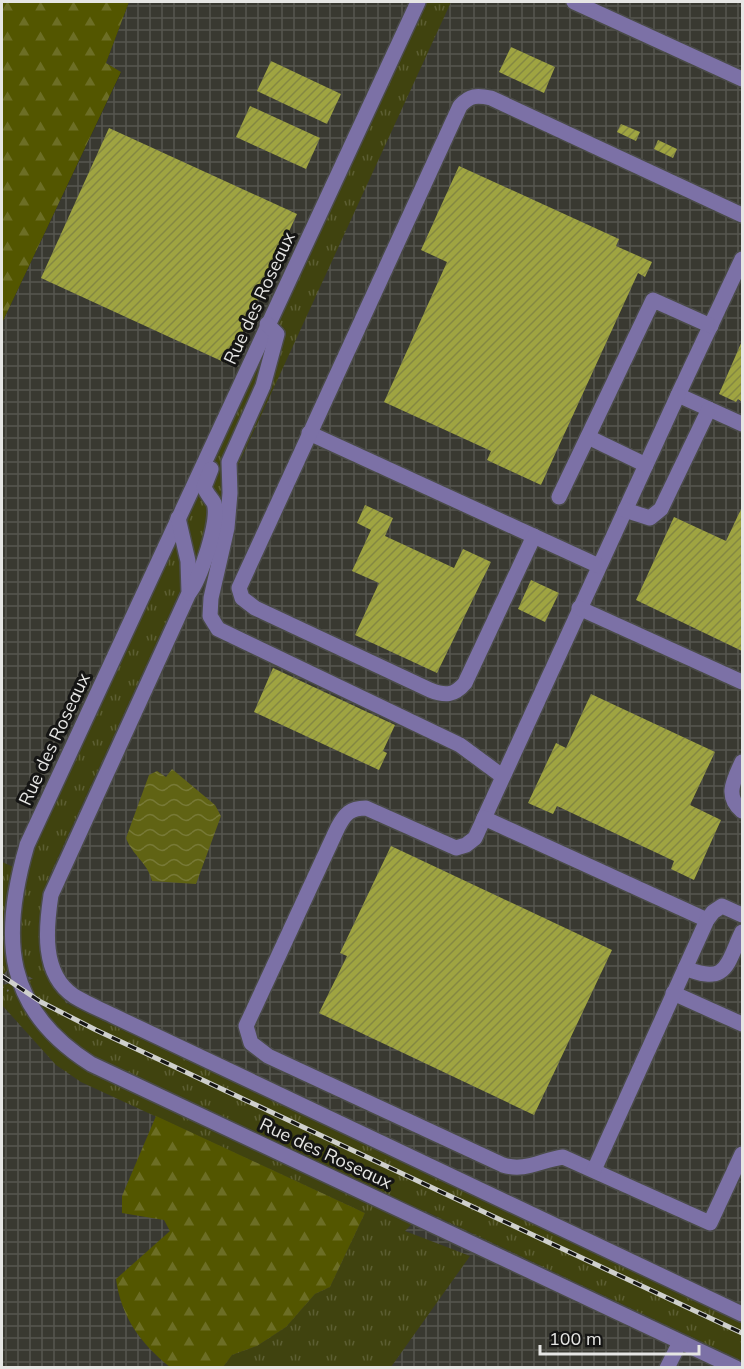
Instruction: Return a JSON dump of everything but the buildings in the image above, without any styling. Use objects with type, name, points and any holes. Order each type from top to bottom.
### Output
[{"type":"street","name":"Rue des Roseaux","points":[[418,2],[267,324],[18,869],[9,907],[11,964],[19,989],[52,1035],[91,1064],[736,1368]]},
{"type":"street","points":[[574,2],[742,80]]},
{"type":"street","points":[[534,536],[465,683],[459,691],[450,695],[430,690],[255,608],[242,598],[239,588],[460,106],[467,98],[477,95],[491,98],[742,215]]},
{"type":"street","points":[[742,259],[471,842],[456,848],[366,808],[355,808],[347,812],[248,1020],[246,1033],[251,1043],[268,1056],[503,1165],[524,1168],[549,1159],[563,1157],[710,1223],[742,1154]]},
{"type":"street","points":[[559,497],[653,300],[711,326]]},
{"type":"street","points":[[267,324],[277,334],[263,386],[229,462],[230,492],[227,528],[211,598],[210,616],[219,629],[460,745],[502,776]]},
{"type":"street","points":[[678,394],[742,424]]},
{"type":"street","points":[[625,510],[650,518],[661,509],[709,409]]},
{"type":"street","points":[[222,423],[228,430],[204,487],[214,504],[214,525],[197,583],[189,593],[51,895],[46,935],[52,964],[62,984],[73,995],[116,1017],[742,1314]]},
{"type":"street","points":[[309,433],[599,566]]},
{"type":"street","points":[[588,437],[646,465]]},
{"type":"street","points":[[178,518],[188,561],[189,593]]},
{"type":"street","points":[[579,608],[742,682]]},
{"type":"street","points":[[742,762],[731,790],[734,803],[742,811]]},
{"type":"street","points":[[484,818],[707,920]]},
{"type":"street","points":[[594,1170],[707,920],[722,906],[742,915]]},
{"type":"street","points":[[685,968],[710,976],[720,973],[726,967],[742,932]]},
{"type":"street","points":[[674,993],[742,1024]]},
{"type":"street","points":[[667,1368],[680,1342]]},
{"type":"shaded area","points":[[129,2],[742,2],[742,1367],[2,1368],[2,323],[121,73],[106,63]]},
{"type":"green space","points":[[2,2],[129,2],[106,63],[121,72],[2,323]]},
{"type":"green space","points":[[418,2],[451,2],[48,879],[40,932],[47,974],[66,1003],[742,1323],[742,1361],[425,1211],[405,1231],[470,1256],[391,1367],[223,1367],[232,1355],[257,1346],[286,1327],[315,1294],[330,1287],[365,1213],[81,1082],[56,1065],[2,1005],[2,985],[33,979],[12,965],[2,976],[2,862],[18,869]]},
{"type":"green space","points":[[156,1116],[365,1213],[330,1287],[315,1294],[286,1327],[257,1346],[232,1355],[223,1367],[170,1367],[141,1339],[122,1306],[116,1279],[170,1231],[164,1220],[122,1213],[122,1196]]},
{"type":"water","points":[[172,769],[215,805],[221,816],[196,884],[152,881],[147,869],[126,838],[149,775],[157,771],[166,777]]},
{"type":"railway","points":[[2,976],[41,1002],[96,1030],[742,1333]]}]
